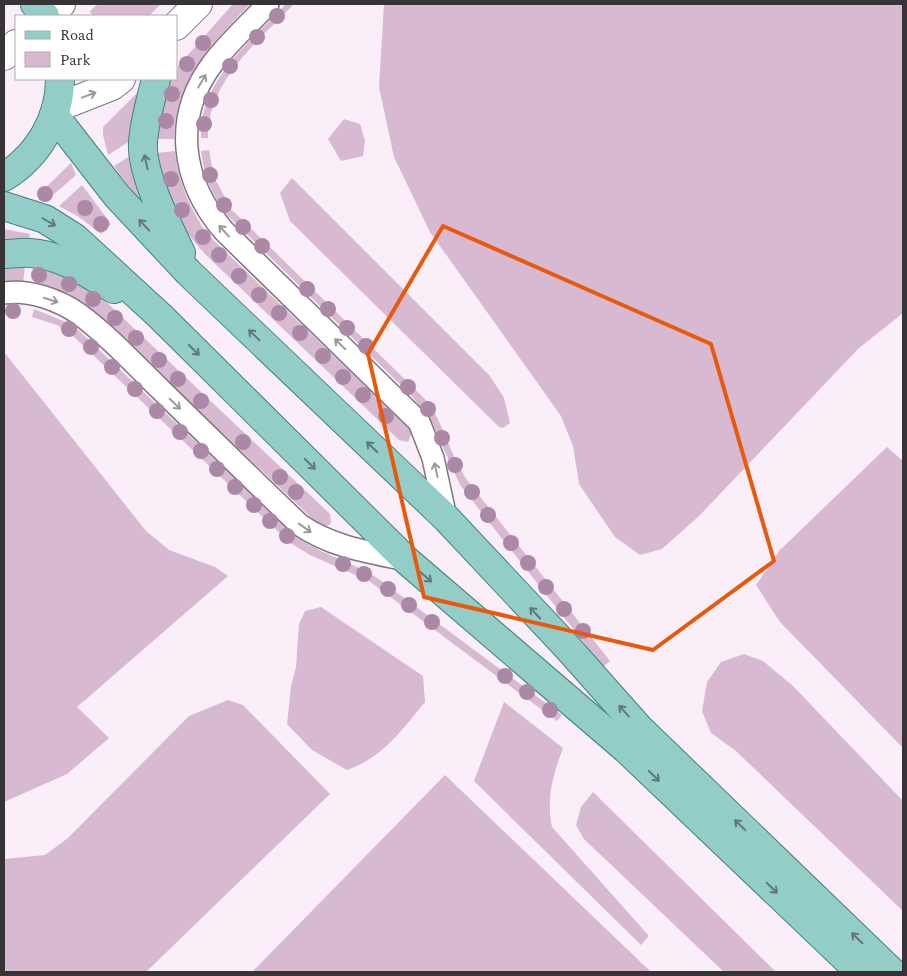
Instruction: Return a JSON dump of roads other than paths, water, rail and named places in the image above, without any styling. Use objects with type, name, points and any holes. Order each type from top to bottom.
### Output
[{"type":"main road","points":[[35,4],[45,15]]},
{"type":"main road","points":[[47,15],[61,4]]},
{"type":"main road","points":[[178,24],[198,4]]},
{"type":"main road","points":[[4,56],[15,45]]},
{"type":"main road","points":[[4,177],[21,166],[47,134],[60,96],[60,80]]},
{"type":"main road","points":[[55,111],[112,86],[120,80]]},
{"type":"main road","points":[[156,80],[143,146],[149,175],[161,210],[190,273]]},
{"type":"main road","points":[[55,111],[117,196],[190,273],[446,518],[568,648],[639,728],[892,972]]},
{"type":"main road","points":[[4,206],[45,219],[75,238],[160,316],[406,560],[626,749],[860,972]]},
{"type":"main road","points":[[4,254],[32,253],[70,263],[160,316]]},
{"type":"street","points":[[268,4],[213,63],[192,102],[186,123],[185,144],[194,180],[203,202],[224,231],[419,422],[433,458],[446,518]]},
{"type":"street","points":[[4,293],[27,293],[59,303],[79,314],[113,344],[300,525],[314,534],[351,548],[406,560]]}]
